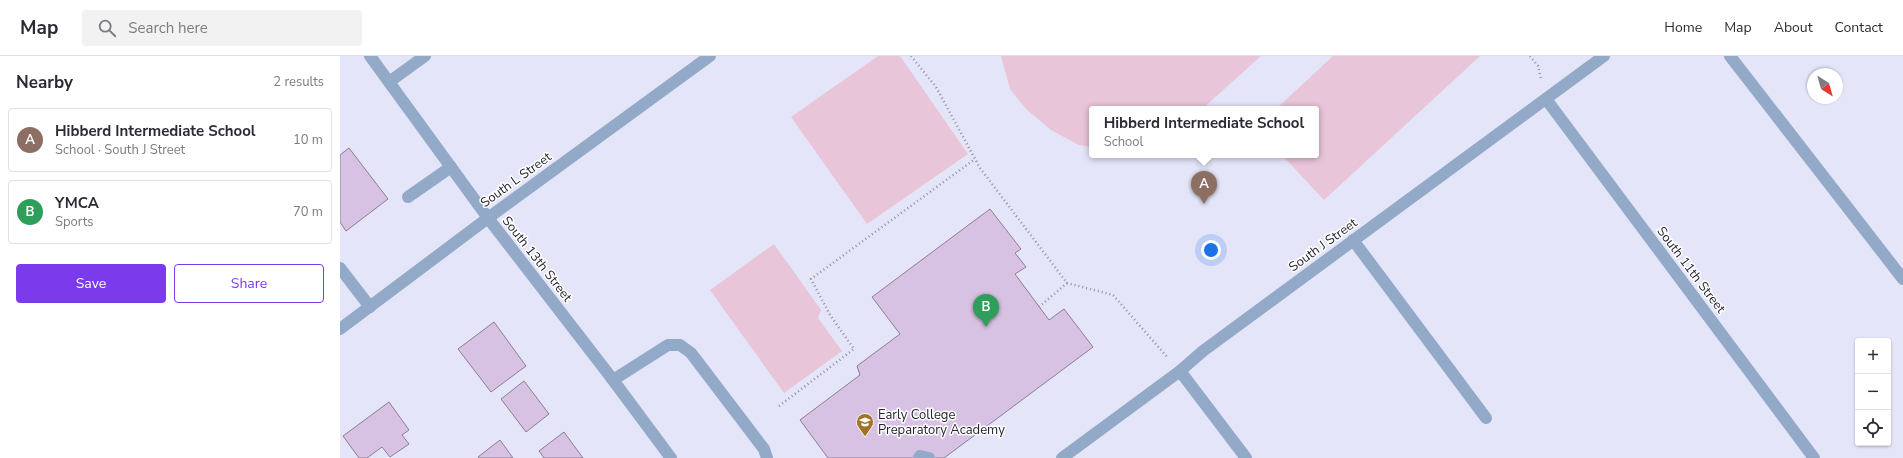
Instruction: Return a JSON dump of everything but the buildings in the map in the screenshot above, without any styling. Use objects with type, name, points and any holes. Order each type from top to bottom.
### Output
[{"type":"street","name":"South 13th Street","points":[[370,56],[488,218],[671,458]]},
{"type":"street","points":[[389,82],[425,56]]},
{"type":"street","name":"South L Street","points":[[340,329],[488,218],[710,56]]},
{"type":"street","name":"South J Street","points":[[1062,458],[1180,372],[1203,351],[1604,56]]},
{"type":"street","points":[[1730,56],[1903,280]]},
{"type":"street","name":"South 11th Street","points":[[1546,99],[1814,458]]},
{"type":"street","points":[[408,197],[451,167]]},
{"type":"street","points":[[1353,240],[1486,418]]},
{"type":"street","points":[[340,268],[370,307]]},
{"type":"street","points":[[613,380],[668,345],[680,345],[691,353],[764,449],[766,458]]},
{"type":"street","points":[[1180,372],[1246,458]]},
{"type":"street","points":[[920,458],[920,456],[929,458]]},
{"type":"path","points":[[911,56],[936,88],[980,168],[1067,283],[1113,294],[1180,372]]},
{"type":"path","points":[[1530,56],[1538,66],[1546,99]]},
{"type":"path","points":[[779,406],[854,349],[830,315],[811,279],[975,158]]},
{"type":"path","points":[[1040,307],[1067,283]]},
{"type":"shaded area","points":[[878,56],[900,56],[968,154],[867,224],[791,117]]},
{"type":"shaded area","points":[[1001,56],[1261,56],[1205,106],[1089,106],[1089,147],[1079,145],[1051,130],[1027,110],[1010,89]]},
{"type":"shaded area","points":[[1333,56],[1480,56],[1324,200],[1285,158],[1319,158],[1319,106],[1279,106]]},
{"type":"shaded area","points":[[774,244],[821,310],[818,318],[842,351],[784,393],[710,290]]},
{"type":"place","name":"Hibberd Intermediate School","points":[[1204,204]]},
{"type":"place","name":"YMCA","points":[[986,327]]},
{"type":"place","name":"Early College Preparatory Academy","points":[[865,437]]}]
